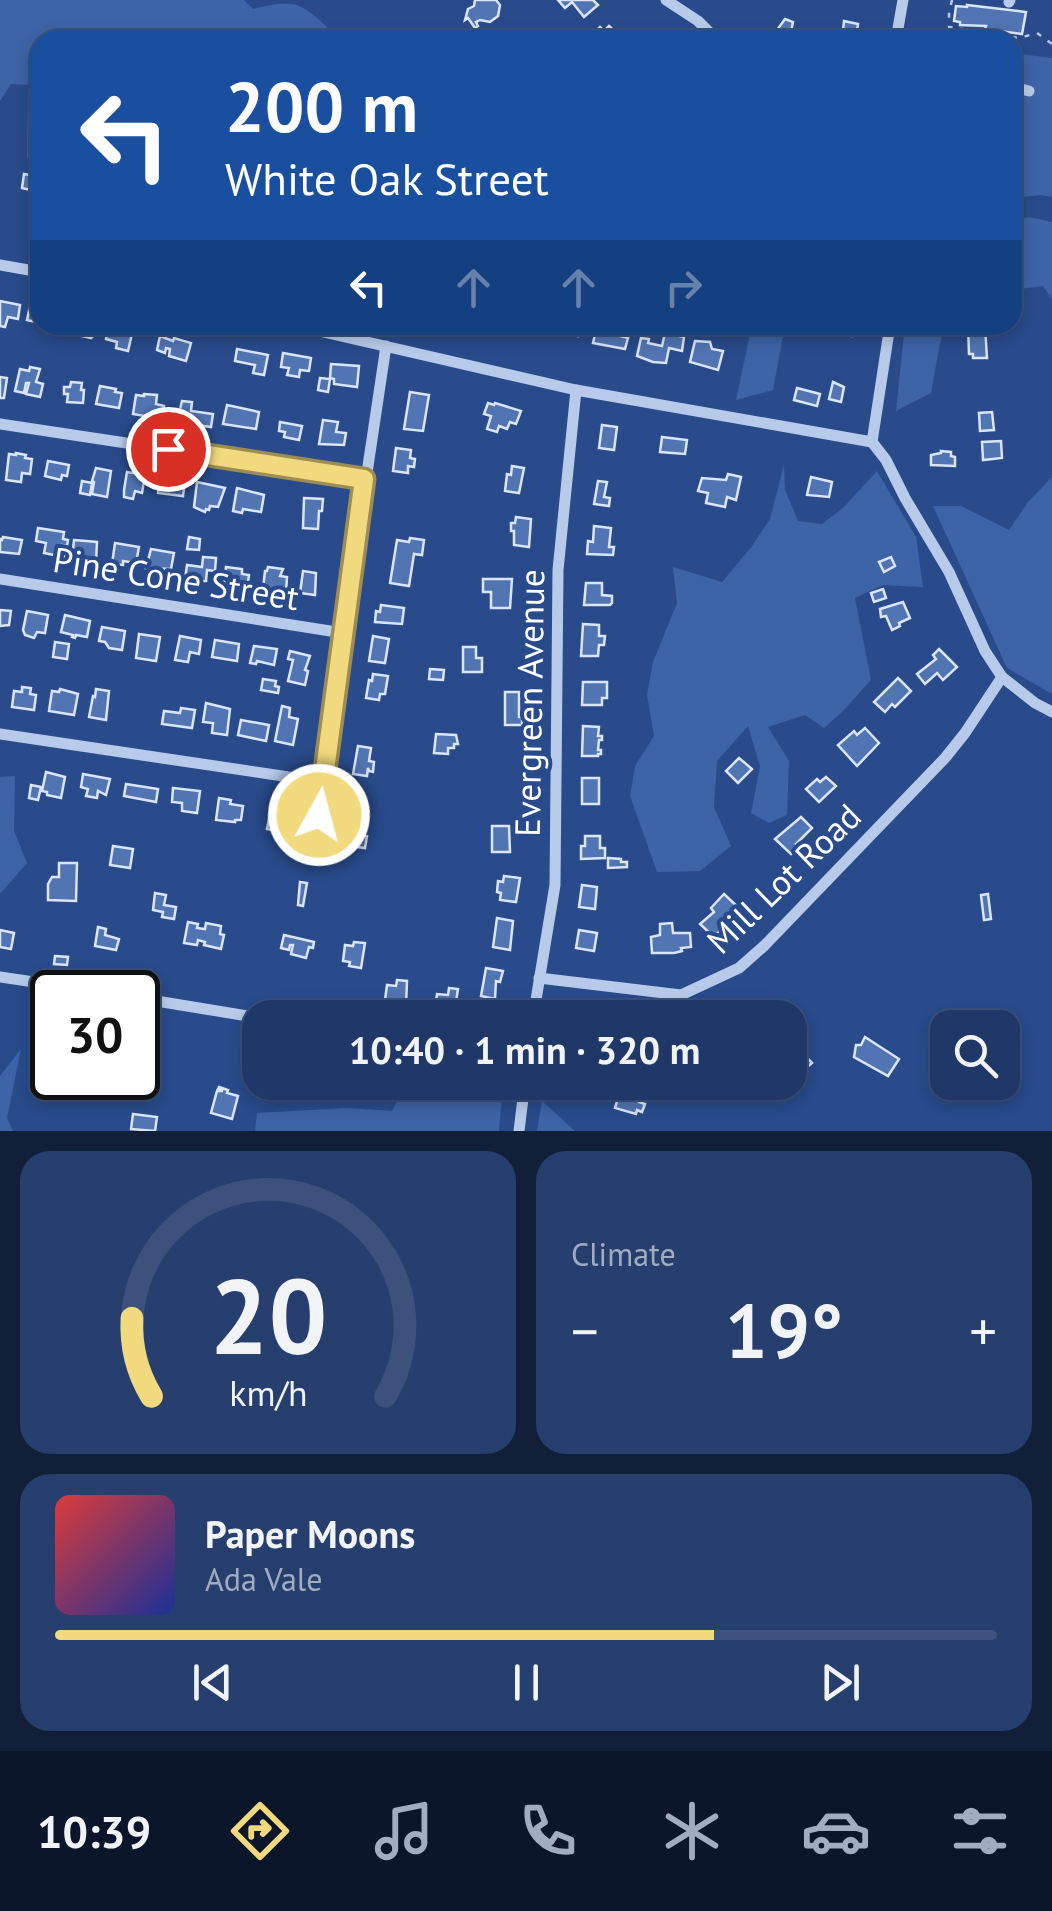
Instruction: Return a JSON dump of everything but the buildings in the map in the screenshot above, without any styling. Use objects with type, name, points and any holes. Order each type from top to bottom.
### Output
[{"type":"street","points":[[666,0],[707,30]]},
{"type":"street","points":[[898,30],[902,0]]},
{"type":"street","points":[[1022,89],[1029,91]]},
{"type":"street","points":[[0,264],[30,270]]},
{"type":"street","points":[[337,335],[576,390],[872,442],[949,572],[985,651],[1002,677],[1035,704],[1052,712]]},
{"type":"street","points":[[872,442],[888,335]]},
{"type":"street","points":[[315,847],[342,633],[386,346]]},
{"type":"street","name":"Evergreen Avenue","points":[[536,1000],[555,885],[558,570],[576,390]]},
{"type":"street","points":[[0,424],[364,479]]},
{"type":"street","name":"Pine Cone Street","points":[[0,580],[342,633]]},
{"type":"street","name":"Mill Lot Road","points":[[539,978],[682,995],[739,968],[945,758],[1002,677]]},
{"type":"street","points":[[0,734],[323,782]]},
{"type":"street","points":[[0,977],[30,981]]},
{"type":"street","points":[[160,1002],[242,1015]]},
{"type":"street","points":[[519,1131],[523,1100]]},
{"type":"path","points":[[952,0],[949,28],[963,30]]},
{"type":"path","points":[[1022,37],[1036,33],[1052,44]]},
{"type":"shaded area","points":[[0,0],[244,0],[253,9],[293,4],[330,30],[30,30],[30,158],[28,85],[11,84],[0,101]]},
{"type":"shaded area","points":[[1022,54],[1052,58],[1052,197],[1022,197]]},
{"type":"shaded area","points":[[1022,218],[1052,222],[1052,299],[1043,286],[1022,289]]},
{"type":"shaded area","points":[[750,335],[783,335],[773,390],[736,400]]},
{"type":"shaded area","points":[[904,335],[941,335],[931,393],[896,411]]},
{"type":"shaded area","points":[[784,465],[785,490],[798,521],[822,524],[844,507],[877,471],[916,537],[923,587],[883,585],[855,598],[871,680],[843,711],[824,728],[805,715],[768,727],[789,761],[787,815],[769,823],[751,813],[760,766],[748,726],[717,761],[714,807],[731,846],[700,871],[657,872],[630,796],[635,766],[654,736],[647,695],[653,662],[677,603],[673,567],[722,582],[770,519]]},
{"type":"shaded area","points":[[1052,477],[1052,694],[1007,668],[933,506],[961,506],[1009,530]]},
{"type":"shaded area","points":[[15,776],[14,831],[27,863],[0,894],[0,777]]},
{"type":"shaded area","points":[[21,1049],[7,1118],[13,1131],[0,1131],[0,1076]]},
{"type":"shaded area","points":[[398,1100],[502,1100],[499,1131],[255,1131],[257,1113],[348,1108],[392,1111]]},
{"type":"shaded area","points":[[542,1101],[575,1131],[537,1131]]},
{"type":"route","points":[[168,449],[364,479],[319,815]]}]
